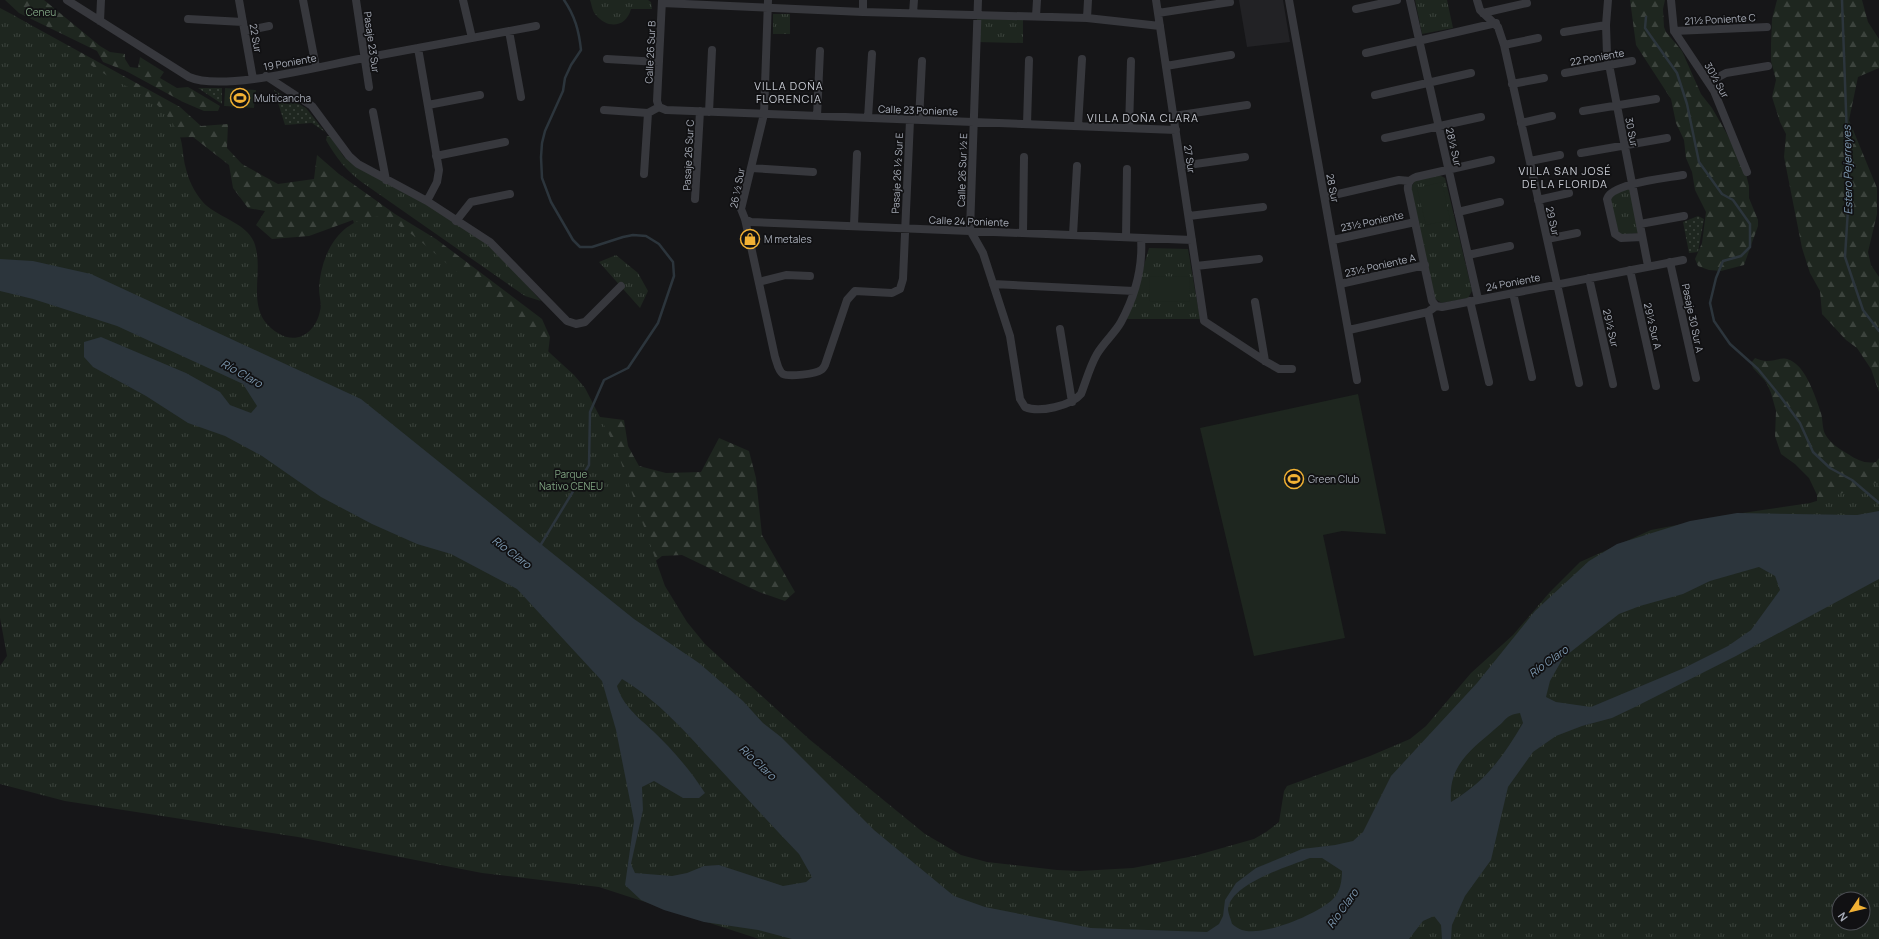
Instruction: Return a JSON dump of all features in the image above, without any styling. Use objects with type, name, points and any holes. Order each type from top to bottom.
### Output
[{"type":"street","name":"19 Poniente","points":[[67,0],[193,79],[212,83],[253,79],[536,26]]},
{"type":"street","points":[[100,21],[101,0]]},
{"type":"street","name":"22 Sur","points":[[239,0],[253,79]]},
{"type":"street","points":[[303,0],[316,67]]},
{"type":"street","name":"Pasaje 23 Sur","points":[[356,0],[370,87]]},
{"type":"street","points":[[463,0],[472,38]]},
{"type":"street","points":[[863,0],[863,12]]},
{"type":"street","points":[[913,13],[914,0]]},
{"type":"street","name":"Calle 26 Sur ½ E","points":[[970,230],[978,0]]},
{"type":"street","points":[[1036,16],[1037,0]]},
{"type":"street","points":[[1087,18],[1088,0]]},
{"type":"street","name":"27 Sur","points":[[1156,0],[1204,321],[1264,361]]},
{"type":"street","name":"28 Sur","points":[[1289,0],[1357,380]]},
{"type":"street","points":[[1356,9],[1397,0]]},
{"type":"street","name":"28½ Sur","points":[[1410,0],[1468,255],[1474,300],[1489,382]]},
{"type":"street","points":[[1477,0],[1483,13],[1496,23]]},
{"type":"street","name":"30 Sur","points":[[1608,0],[1606,25],[1607,54],[1648,266]]},
{"type":"street","name":"30½ Sur","points":[[1672,0],[1674,31],[1677,39],[1709,82],[1747,172]]},
{"type":"street","points":[[661,1],[768,4],[863,12],[1087,18],[1160,26]]},
{"type":"street","name":"Calle 26 Sur B","points":[[659,107],[657,101],[661,1]]},
{"type":"street","points":[[1158,13],[1230,2]]},
{"type":"street","points":[[1483,13],[1528,3]]},
{"type":"street","name":"26 ½ Sur","points":[[768,4],[764,114],[741,209],[745,219],[775,357],[780,371],[784,374]]},
{"type":"street","points":[[188,19],[244,26],[269,26]]},
{"type":"street","points":[[1366,53],[1496,23]]},
{"type":"street","name":"29 Sur","points":[[1496,23],[1504,45],[1579,383]]},
{"type":"street","points":[[1564,32],[1606,25]]},
{"type":"street","name":"21½ Poniente C","points":[[1674,31],[1768,27]]},
{"type":"street","points":[[509,31],[521,97]]},
{"type":"street","points":[[1504,45],[1538,38]]},
{"type":"street","points":[[418,48],[439,176],[427,201]]},
{"type":"street","points":[[710,112],[712,50]]},
{"type":"street","points":[[817,116],[820,51]]},
{"type":"street","points":[[868,118],[872,54]]},
{"type":"street","points":[[1166,66],[1230,55]]},
{"type":"street","points":[[607,59],[658,62]]},
{"type":"street","points":[[1078,126],[1082,59]]},
{"type":"street","points":[[1027,124],[1029,60]]},
{"type":"street","points":[[919,120],[922,61]]},
{"type":"street","points":[[1128,128],[1131,61]]},
{"type":"street","name":"22 Poniente","points":[[1565,73],[1632,61]]},
{"type":"street","points":[[1709,82],[1726,73],[1768,66]]},
{"type":"street","points":[[1375,95],[1471,73]]},
{"type":"street","points":[[266,76],[312,106],[349,156],[364,169],[427,201],[495,246],[568,321],[576,324],[585,322],[621,286]]},
{"type":"street","points":[[1512,84],[1544,78]]},
{"type":"street","points":[[428,105],[480,95]]},
{"type":"street","points":[[1583,111],[1656,99]]},
{"type":"street","points":[[1174,116],[1247,106]]},
{"type":"street","points":[[604,110],[648,113],[659,107]]},
{"type":"street","name":"Calle 23 Poniente","points":[[659,107],[666,110],[710,112],[1176,130]]},
{"type":"street","name":"Pasaje 26 Sur C","points":[[695,199],[700,111]]},
{"type":"street","points":[[373,112],[386,180]]},
{"type":"street","points":[[644,174],[648,113]]},
{"type":"street","points":[[1521,123],[1552,116]]},
{"type":"street","points":[[1385,138],[1481,117]]},
{"type":"street","name":"Pasaje 26 ½ Sur E","points":[[784,374],[788,376],[815,373],[821,370],[825,365],[847,300],[855,291],[892,293],[900,289],[903,279],[904,228],[910,120]]},
{"type":"street","points":[[1581,153],[1667,138]]},
{"type":"street","points":[[436,156],[505,142]]},
{"type":"street","points":[[854,225],[857,154]]},
{"type":"street","points":[[1530,161],[1560,155]]},
{"type":"street","points":[[1023,233],[1024,157]]},
{"type":"street","points":[[1181,166],[1245,157]]},
{"type":"street","points":[[1325,197],[1399,180],[1410,181],[1416,178],[1490,160]]},
{"type":"street","points":[[1073,235],[1077,166]]},
{"type":"street","points":[[751,168],[813,172]]},
{"type":"street","points":[[1126,237],[1127,169]]},
{"type":"street","points":[[1642,237],[1621,238],[1616,236],[1607,199],[1612,191],[1632,184],[1683,175]]},
{"type":"street","points":[[1349,330],[1428,312],[1436,306],[1432,301],[1408,190],[1410,181]]},
{"type":"street","points":[[1538,200],[1568,193]]},
{"type":"street","points":[[456,221],[471,202],[510,194]]},
{"type":"street","points":[[1458,212],[1500,202]]},
{"type":"street","points":[[1189,216],[1263,207]]},
{"type":"street","points":[[1640,224],[1684,216]]},
{"type":"street","name":"Calle 24 Poniente","points":[[745,219],[751,222],[854,225],[1192,240]]},
{"type":"street","name":"23½ Poniente","points":[[1333,240],[1415,222]]},
{"type":"street","points":[[970,230],[983,253],[1010,336],[1022,404],[1025,407],[1034,409],[1074,400],[1080,394],[1096,355],[1121,323],[1134,291],[1140,267],[1141,238]]},
{"type":"street","points":[[1547,239],[1577,233]]},
{"type":"street","points":[[1468,255],[1510,246]]},
{"type":"street","points":[[1196,266],[1259,259]]},
{"type":"street","name":"24 Poniente","points":[[1436,306],[1440,308],[1513,292],[1683,260]]},
{"type":"street","name":"Pasaje 30 Sur A","points":[[1670,262],[1696,378]]},
{"type":"street","name":"23½ Poniente A","points":[[1340,284],[1425,265]]},
{"type":"street","name":"29½ Sur A","points":[[1630,270],[1656,386]]},
{"type":"street","points":[[759,282],[786,275],[810,276]]},
{"type":"street","name":"29½ Sur","points":[[1589,278],[1613,384]]},
{"type":"street","points":[[994,284],[1134,291]]},
{"type":"street","points":[[1513,292],[1532,377]]},
{"type":"street","points":[[1255,302],[1264,361],[1279,369],[1292,369]]},
{"type":"street","points":[[1428,312],[1445,387]]},
{"type":"street","points":[[1060,329],[1074,400]]},
{"type":"shaded area","points":[[1239,0],[1283,0],[1290,42],[1247,47]]},
{"type":"green space","name":"Ceneu","points":[[5,0],[44,0],[100,46],[110,52],[125,54],[125,59],[130,67],[138,68],[140,57],[164,72],[160,78],[177,88],[188,87],[220,106],[218,111],[204,111],[183,102],[126,71],[103,62],[97,51],[19,13]]},
{"type":"green space","points":[[590,0],[648,0],[651,2],[652,9],[631,9],[629,15],[621,23],[611,24],[600,20],[593,10]]},
{"type":"green space","points":[[1415,0],[1447,0],[1453,28],[1422,34]]},
{"type":"green space","points":[[1630,0],[1665,0],[1663,9],[1664,27],[1666,32],[1682,51],[1701,94],[1712,108],[1727,134],[1746,174],[1749,186],[1749,198],[1758,220],[1758,226],[1744,265],[1721,271],[1709,270],[1698,266],[1695,259],[1702,243],[1706,212],[1695,190],[1692,172],[1686,158],[1684,140],[1676,123],[1671,99],[1636,45]]},
{"type":"green space","points":[[1777,0],[1862,0],[1868,22],[1879,39],[1879,68],[1858,77],[1849,120],[1877,188],[1877,214],[1868,252],[1871,265],[1879,277],[1879,392],[1871,369],[1857,348],[1846,340],[1822,314],[1820,291],[1810,273],[1802,248],[1784,157],[1786,134],[1780,122],[1772,97],[1776,80],[1771,61],[1772,19]]},
{"type":"green space","points":[[0,8],[39,31],[103,73],[148,98],[154,102],[166,115],[175,126],[179,135],[187,173],[192,186],[199,197],[208,207],[244,229],[254,242],[258,266],[258,303],[261,314],[267,324],[278,333],[285,337],[299,337],[315,325],[321,308],[319,289],[322,267],[331,245],[346,228],[355,223],[374,217],[386,219],[404,229],[423,243],[494,303],[574,375],[585,388],[616,448],[665,586],[687,622],[705,644],[809,739],[925,834],[961,855],[987,862],[1057,870],[1080,871],[1133,868],[1194,856],[1254,839],[1279,822],[1284,791],[1287,786],[1370,756],[1410,739],[1426,726],[1471,673],[1513,635],[1549,593],[1580,562],[1651,530],[1729,515],[1810,503],[1879,482],[1879,939],[759,939],[599,887],[482,873],[298,837],[65,801],[0,784],[0,666],[7,656],[0,618]]},
{"type":"green space","points":[[773,14],[790,14],[790,34],[773,34]]},
{"type":"green space","points":[[1023,15],[1023,43],[977,42],[977,16]]},
{"type":"green space","name":"Parque Nativo CENEU","points":[[20,19],[180,107],[201,126],[228,124],[227,148],[242,164],[278,184],[314,179],[317,155],[339,174],[395,214],[436,239],[542,319],[550,337],[547,362],[569,413],[624,420],[628,446],[639,466],[666,473],[701,472],[719,438],[749,451],[756,478],[762,535],[795,592],[785,601],[759,592],[682,555],[662,556],[639,574],[362,252],[353,220],[309,236],[272,239],[256,225],[265,211],[248,208],[233,188],[229,165],[193,137],[163,138],[31,43]]},
{"type":"green space","points":[[198,88],[222,88],[222,104]]},
{"type":"green space","name":"Multicancha","points":[[225,88],[256,90],[254,108],[224,106]]},
{"type":"green space","points":[[274,90],[306,108],[325,132],[312,123],[285,125]]},
{"type":"green space","points":[[327,136],[330,136],[344,157],[358,168],[431,206],[481,239],[499,254],[541,301],[525,296],[363,183],[346,168],[338,158],[326,140]]},
{"type":"green space","points":[[1439,175],[1445,178],[1472,291],[1468,298],[1442,303],[1435,299],[1410,189],[1415,181]]},
{"type":"green space","points":[[1442,182],[1450,220],[1426,225],[1417,188]]},
{"type":"green space","points":[[1631,187],[1639,233],[1619,235],[1609,199],[1613,193]]},
{"type":"green space","points":[[1698,216],[1704,219],[1698,252],[1689,253],[1683,222]]},
{"type":"green space","points":[[1149,248],[1188,249],[1200,319],[1123,319],[1138,286]]},
{"type":"green space","points":[[616,255],[638,273],[648,291],[640,308],[599,262]]},
{"type":"green space","points":[[1150,276],[1190,277],[1189,302],[1149,301]]},
{"type":"green space","points":[[1755,358],[1767,361],[1788,359],[1796,364],[1804,374],[1817,400],[1824,431],[1829,440],[1841,450],[1861,461],[1876,462],[1879,458],[1879,511],[1817,507],[1817,495],[1809,478],[1795,464],[1781,454],[1775,436],[1776,411],[1766,382],[1753,368],[1751,363]]},
{"type":"green space","name":"Green Club","points":[[1358,394],[1386,534],[1342,531],[1323,535],[1345,638],[1254,656],[1200,428]]},
{"type":"water","name":"Río Claro","points":[[0,259],[33,261],[91,274],[361,399],[634,619],[699,663],[743,701],[763,723],[781,737],[874,830],[954,896],[985,907],[1091,928],[1207,932],[1219,924],[1223,916],[1225,900],[1236,883],[1256,868],[1302,849],[1353,841],[1363,832],[1391,776],[1477,683],[1535,611],[1589,561],[1617,544],[1690,521],[1737,513],[1857,515],[1879,511],[1879,579],[1736,656],[1635,707],[1612,718],[1582,726],[1556,736],[1533,752],[1508,787],[1491,860],[1465,896],[1452,925],[1451,939],[1442,939],[1441,925],[1434,916],[1423,921],[1409,939],[792,939],[758,930],[704,922],[664,910],[641,900],[625,885],[634,821],[616,730],[602,681],[517,589],[451,554],[417,544],[372,524],[321,497],[262,456],[225,436],[188,423],[146,396],[93,367],[84,357],[84,342],[101,337],[186,373],[220,392],[230,405],[251,413],[257,406],[243,384],[117,326],[33,299],[0,291]],"holes":[[[1759,567],[1775,576],[1780,590],[1751,630],[1728,646],[1684,668],[1591,707],[1556,702],[1546,697],[1550,681],[1563,658],[1619,614],[1640,606],[1683,594],[1710,581]],[[622,679],[648,697],[672,719],[799,854],[812,877],[806,882],[783,886],[719,865],[704,866],[687,873],[672,876],[635,873],[631,864],[643,810],[642,787],[654,781],[683,798],[699,798],[705,793],[674,753],[627,705],[623,700],[617,686]],[[1520,713],[1523,723],[1501,757],[1484,777],[1451,802],[1451,789],[1457,768],[1478,744],[1506,719]],[[1310,858],[1322,858],[1342,871],[1342,879],[1337,893],[1326,905],[1290,923],[1263,930],[1251,931],[1242,930],[1232,924],[1228,909],[1232,900],[1239,891],[1276,871]]]},
{"type":"waterway","points":[[540,546],[589,465],[590,412],[604,380],[628,368],[658,323],[674,276],[673,262],[659,244],[646,236],[633,235],[592,247],[580,247],[573,240],[551,202],[542,178],[542,143],[545,131],[563,91],[565,78],[571,65],[581,50],[576,24],[564,0]]},
{"type":"waterway","name":"Estero Pejerreyes","points":[[1842,0],[1849,193],[1845,257],[1863,310],[1879,331]]},
{"type":"waterway","points":[[1646,17],[1645,28],[1677,73],[1687,104],[1699,162],[1722,194],[1733,200],[1750,224],[1750,247],[1741,256],[1723,261],[1716,278],[1710,303],[1714,321],[1730,344],[1758,369],[1780,396],[1800,423],[1813,452],[1830,468],[1852,480],[1879,503]]},
{"type":"place","name":"Multicancha","points":[[240,98]]},
{"type":"place","name":"M metales","points":[[750,239]]},
{"type":"place","name":"Green Club","points":[[1294,479]]},
{"type":"district","name":"VILLA DOÑA FLORENCIA","points":[[789,91]]},
{"type":"district","name":"VILLA DOÑA CLARA","points":[[1143,117]]},
{"type":"district","name":"VILLA SAN JOSÉ DE LA FLORIDA","points":[[1565,176]]}]
